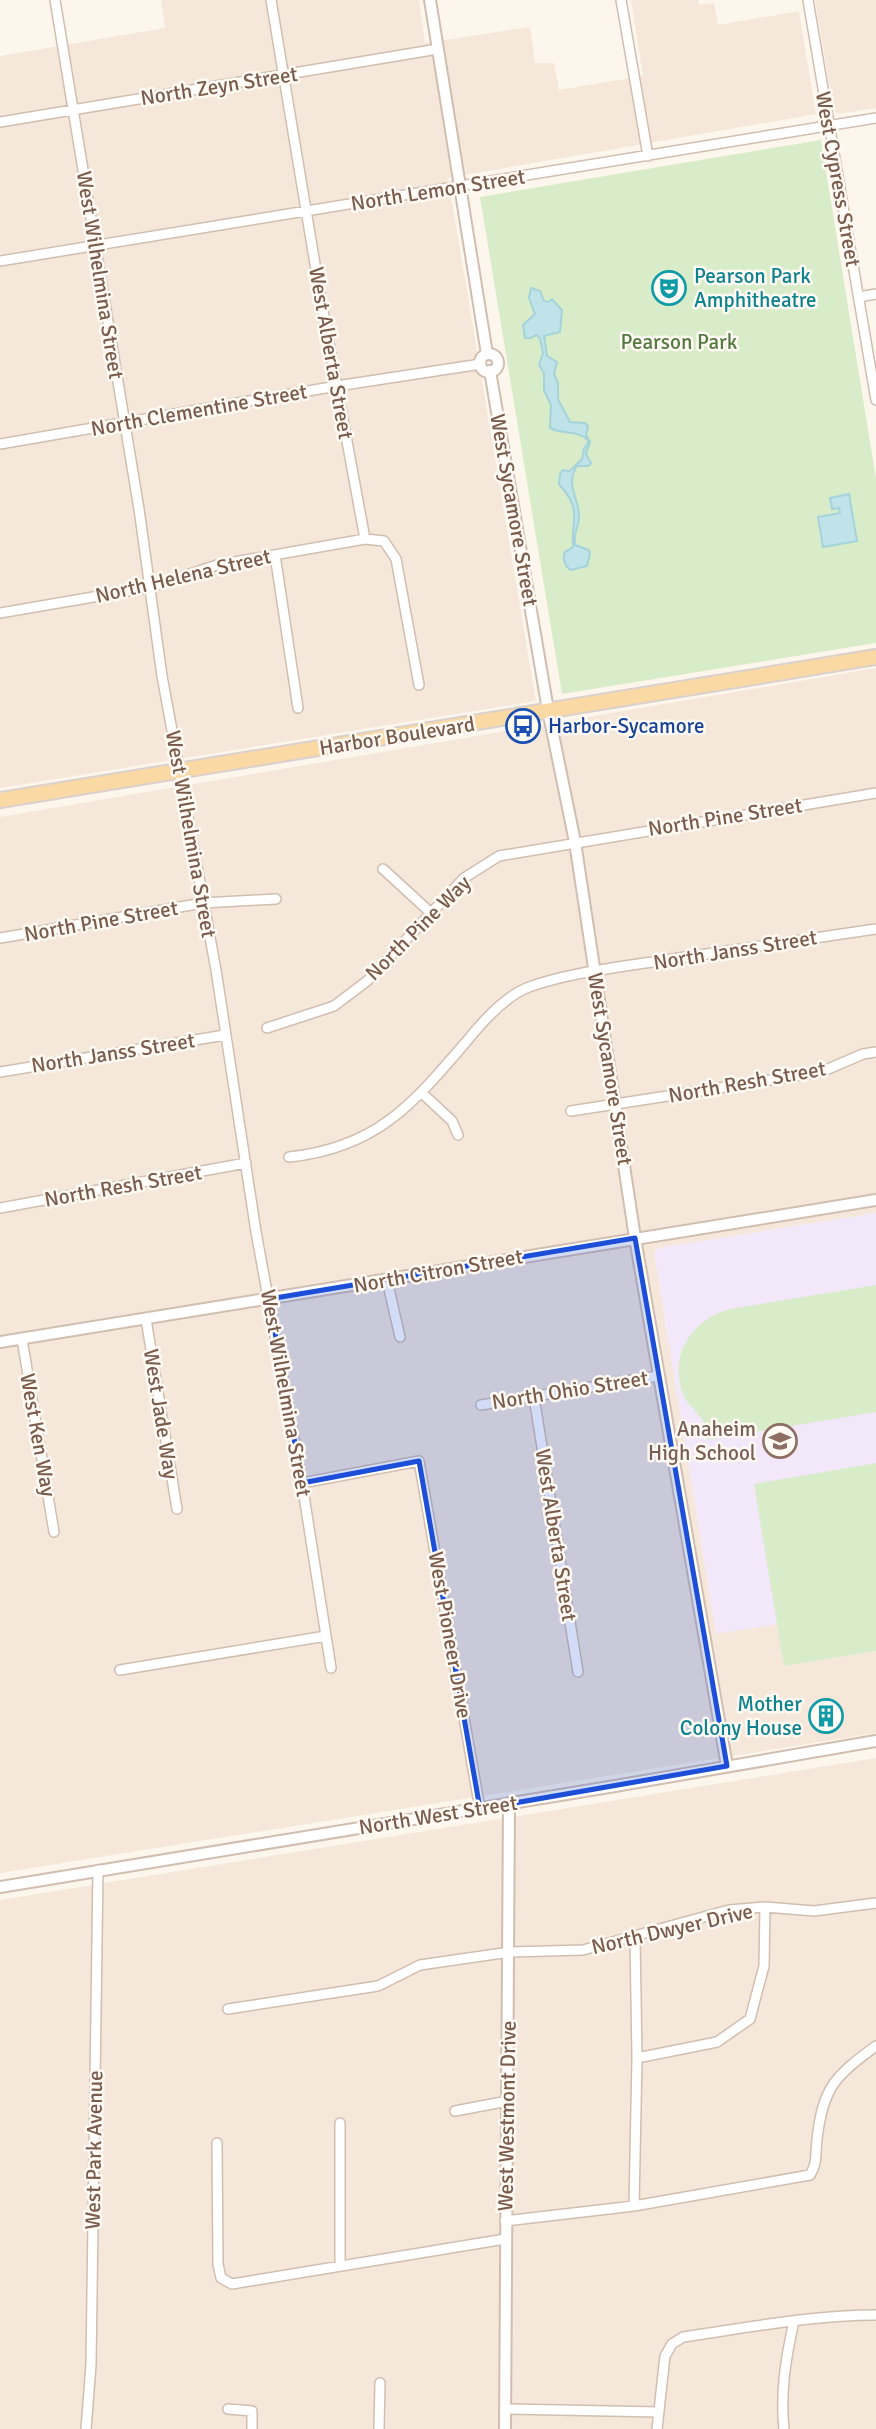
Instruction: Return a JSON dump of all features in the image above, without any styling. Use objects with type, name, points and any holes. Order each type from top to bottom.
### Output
[{"type":"main road","name":"Harbor Boulevard","points":[[0,800],[876,657]]},
{"type":"street","name":"West Wilhelmina Street","points":[[55,0],[151,587],[162,676],[216,970],[331,1668]]},
{"type":"street","name":"West Alberta Street","points":[[271,0],[365,539]]},
{"type":"street","name":"West Sycamore Street","points":[[430,0],[484,359],[493,355],[497,360],[497,366],[490,371],[548,710],[575,842],[635,1238],[727,1766]]},
{"type":"street","points":[[621,0],[648,156]]},
{"type":"street","name":"West Cypress Street","points":[[808,0],[876,400]]},
{"type":"street","name":"North Zeyn Street","points":[[0,122],[438,49]]},
{"type":"street","name":"North Lemon Street","points":[[0,261],[876,118]]},
{"type":"street","points":[[859,297],[876,294]]},
{"type":"street","name":"North Clementine Street","points":[[0,444],[484,359]]},
{"type":"street","points":[[365,539],[384,541],[396,559],[419,685]]},
{"type":"street","name":"North Helena Street","points":[[0,613],[151,587],[218,565],[365,539]]},
{"type":"street","points":[[275,555],[298,708]]},
{"type":"street","name":"North Pine Street","points":[[575,842],[876,793]]},
{"type":"street","name":"North Pine Way","points":[[267,1028],[334,1006],[366,981],[464,878],[499,856],[575,842]]},
{"type":"street","points":[[383,869],[431,913]]},
{"type":"street","name":"North Pine Street","points":[[0,938],[203,904],[276,899]]},
{"type":"street","name":"North Janss Street","points":[[289,1157],[340,1147],[362,1138],[394,1118],[422,1093],[488,1015],[528,987],[595,971],[876,929]]},
{"type":"street","name":"North Janss Street","points":[[0,1072],[225,1035]]},
{"type":"street","name":"North Resh Street","points":[[571,1111],[821,1072],[863,1054],[876,1052]]},
{"type":"street","points":[[422,1093],[452,1121],[458,1135]]},
{"type":"street","name":"North Resh Street","points":[[0,1208],[246,1163]]},
{"type":"street","name":"North Citron Street","points":[[0,1342],[876,1200]]},
{"type":"street","points":[[387,1280],[400,1337]]},
{"type":"street","name":"West Jade Way","points":[[146,1319],[177,1509]]},
{"type":"street","name":"West Ken Way","points":[[22,1339],[54,1532]]},
{"type":"street","name":"North Ohio Street","points":[[481,1405],[658,1376]]},
{"type":"street","name":"West Alberta Street","points":[[534,1398],[578,1672]]},
{"type":"street","name":"West Pioneer Drive","points":[[302,1483],[419,1461],[480,1809]]},
{"type":"street","points":[[120,1670],[326,1636]]},
{"type":"street","name":"North West Street","points":[[0,1886],[480,1809],[876,1741]]},
{"type":"street","name":"West Westmont Drive","points":[[505,2429],[509,1804]]},
{"type":"street","name":"West Park Avenue","points":[[86,2429],[91,2365],[97,1870]]},
{"type":"street","name":"North Dwyer Drive","points":[[228,2009],[378,1986],[420,1965],[510,1952],[583,1950],[635,1938],[729,1910],[765,1907],[814,1911],[876,1903]]},
{"type":"street","points":[[637,2058],[717,2042],[750,2019],[764,1966],[765,1907]]},
{"type":"street","points":[[634,2206],[637,2058],[635,1938]]},
{"type":"street","points":[[505,2221],[634,2206],[810,2175],[817,2165],[818,2132],[828,2091],[844,2070],[876,2046]]},
{"type":"street","points":[[455,2111],[508,2101]]},
{"type":"street","points":[[340,2123],[340,2266]]},
{"type":"street","points":[[217,2143],[218,2264],[221,2278],[232,2284],[505,2239]]},
{"type":"street","points":[[657,2429],[665,2356],[672,2344],[683,2337],[794,2320],[876,2315]]},
{"type":"street","points":[[784,2429],[781,2405],[785,2360],[794,2320]]},
{"type":"street","points":[[379,2429],[380,2383]]},
{"type":"street","points":[[228,2409],[252,2411],[252,2429]]},
{"type":"street","points":[[505,2409],[659,2412]]},
{"type":"highlighted area","points":[[635,1238],[727,1766],[480,1809],[419,1461],[302,1483],[269,1299]]},
{"type":"shaded area","points":[[161,0],[419,0],[425,43],[530,27],[535,63],[554,63],[559,90],[643,76],[631,0],[698,0],[699,5],[714,3],[718,25],[799,11],[816,114],[448,178],[536,701],[0,788],[0,56],[165,28]]},
{"type":"shaded area","points":[[815,0],[876,0],[876,108],[838,114],[834,111]]},
{"type":"shaded area","points":[[876,668],[876,1213],[658,1248],[654,1252],[716,1633],[777,1624],[785,1666],[876,1651],[876,1733],[0,1873],[0,817]]},
{"type":"shaded area","name":"Anaheim High School","points":[[876,1213],[876,1651],[784,1666],[777,1624],[716,1634],[654,1252],[658,1248]]},
{"type":"shaded area","points":[[876,1758],[876,2429],[0,2429],[0,1900]]},
{"type":"green space","name":"Pearson Park","points":[[821,140],[876,479],[876,643],[562,694],[480,197]]},
{"type":"green space","points":[[876,1285],[876,1412],[707,1440],[702,1420],[689,1405],[680,1383],[681,1355],[694,1331],[716,1314],[730,1309]]},
{"type":"green space","points":[[876,1463],[876,1651],[784,1666],[754,1484]]},
{"type":"water","points":[[531,288],[540,291],[544,301],[552,299],[562,310],[560,332],[544,336],[547,356],[557,362],[554,374],[558,383],[558,399],[570,422],[585,423],[588,426],[586,435],[590,442],[586,454],[591,463],[588,466],[577,466],[572,485],[579,516],[575,545],[589,550],[590,554],[587,566],[571,570],[564,557],[565,552],[573,547],[574,514],[571,501],[559,484],[560,474],[563,470],[570,471],[582,459],[589,441],[575,433],[550,428],[551,405],[544,390],[544,373],[539,365],[543,353],[540,338],[536,335],[525,338],[523,325],[535,314],[529,298]]},
{"type":"water","points":[[849,494],[857,541],[823,547],[818,517],[840,513],[839,508],[832,509],[830,498]]},
{"type":"place","name":"Pearson Park Amphitheatre","points":[[669,288]]},
{"type":"place","name":"Harbor-Sycamore","points":[[523,726]]},
{"type":"place","name":"Anaheim High School","points":[[780,1441]]},
{"type":"place","name":"Mother Colony House","points":[[826,1716]]}]
